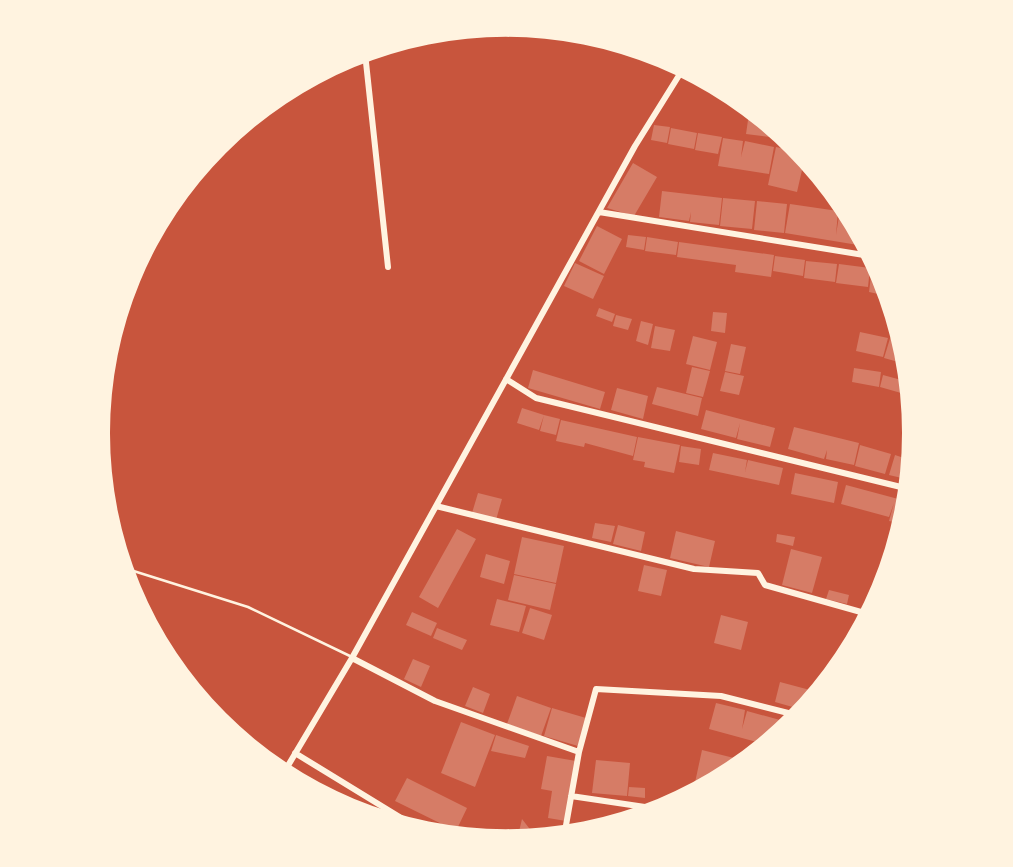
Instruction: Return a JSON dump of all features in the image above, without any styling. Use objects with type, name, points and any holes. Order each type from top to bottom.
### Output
[{"type":"street","points":[[366,63],[388,267]]},
{"type":"street","points":[[289,765],[352,657],[598,212],[678,76]]},
{"type":"street","points":[[598,212],[860,254]]},
{"type":"street","points":[[506,379],[536,398],[900,487]]},
{"type":"street","points":[[436,506],[694,569],[758,573],[765,585],[860,612]]},
{"type":"street","points":[[352,657],[435,701],[579,752]]},
{"type":"street","points":[[566,826],[579,752],[596,689],[721,696],[788,713]]},
{"type":"street","points":[[295,754],[394,814]]},
{"type":"street","points":[[571,796],[641,806]]},
{"type":"lane","points":[[135,571],[248,607],[352,657]]},
{"type":"building","points":[[748,119],[770,137],[746,134]]},
{"type":"building","points":[[654,125],[670,127],[667,143],[651,140]]},
{"type":"building","points":[[671,128],[697,133],[694,149],[668,144]]},
{"type":"building","points":[[698,133],[722,137],[718,154],[695,150]]},
{"type":"building","points":[[723,138],[743,141],[741,157],[745,141],[774,147],[769,174],[718,166]]},
{"type":"building","points":[[776,147],[782,148],[802,169],[797,192],[768,185]]},
{"type":"building","points":[[633,163],[657,177],[634,216],[607,208]]},
{"type":"building","points":[[662,191],[722,198],[719,225],[690,222],[691,212],[689,221],[659,217]]},
{"type":"building","points":[[723,198],[755,201],[752,229],[720,226]]},
{"type":"building","points":[[757,201],[787,204],[784,233],[754,230]]},
{"type":"building","points":[[790,204],[834,210],[838,216],[836,235],[839,217],[855,245],[785,233]]},
{"type":"building","points":[[597,226],[622,239],[604,274],[579,261]]},
{"type":"building","points":[[628,235],[646,237],[644,250],[626,247]]},
{"type":"building","points":[[647,237],[678,242],[676,255],[645,251]]},
{"type":"building","points":[[679,242],[774,255],[771,277],[735,272],[736,265],[677,257]]},
{"type":"building","points":[[775,256],[805,260],[803,276],[773,271]]},
{"type":"building","points":[[806,261],[837,264],[835,282],[804,278]]},
{"type":"building","points":[[575,263],[604,276],[593,299],[564,286]]},
{"type":"building","points":[[839,264],[866,268],[869,274],[868,287],[836,283]]},
{"type":"building","points":[[871,277],[877,294],[869,292]]},
{"type":"building","points":[[599,308],[615,314],[612,322],[596,316]]},
{"type":"building","points":[[713,312],[727,313],[725,333],[711,331]]},
{"type":"building","points":[[616,315],[632,319],[628,330],[613,326]]},
{"type":"building","points":[[641,321],[653,324],[648,345],[636,341]]},
{"type":"building","points":[[655,326],[675,330],[670,351],[651,348]]},
{"type":"building","points":[[860,332],[888,338],[883,357],[856,351]]},
{"type":"building","points":[[891,335],[897,362],[884,358]]},
{"type":"building","points":[[693,336],[717,342],[710,370],[686,364]]},
{"type":"building","points":[[731,344],[746,347],[740,374],[725,371]]},
{"type":"building","points":[[692,367],[710,371],[703,397],[686,393]]},
{"type":"building","points":[[854,368],[881,372],[879,387],[852,382]]},
{"type":"building","points":[[533,370],[605,392],[600,409],[528,388]]},
{"type":"building","points":[[725,372],[744,376],[739,395],[720,391]]},
{"type":"building","points":[[883,375],[900,380],[901,393],[880,387]]},
{"type":"building","points":[[657,387],[702,398],[698,416],[652,404]]},
{"type":"building","points":[[617,388],[648,396],[643,419],[611,410]]},
{"type":"building","points":[[522,408],[544,415],[539,430],[517,423]]},
{"type":"building","points":[[706,410],[775,428],[770,447],[737,439],[740,423],[736,438],[701,429]]},
{"type":"building","points":[[544,415],[560,419],[556,435],[540,431]]},
{"type":"building","points":[[561,420],[637,437],[633,456],[585,443],[584,447],[556,441]]},
{"type":"building","points":[[794,427],[859,443],[854,465],[826,459],[827,450],[824,459],[788,449]]},
{"type":"building","points":[[638,437],[680,445],[674,473],[644,467],[645,462],[633,460]]},
{"type":"building","points":[[860,445],[891,454],[885,474],[855,466]]},
{"type":"building","points":[[681,446],[701,449],[699,465],[679,462]]},
{"type":"building","points":[[713,453],[747,460],[745,472],[748,460],[783,468],[779,485],[709,470]]},
{"type":"building","points":[[895,455],[902,457],[901,478],[889,475]]},
{"type":"building","points":[[795,473],[838,482],[834,503],[791,494]]},
{"type":"building","points":[[846,485],[898,499],[893,522],[889,521],[894,503],[889,517],[841,504]]},
{"type":"building","points":[[478,493],[502,499],[496,520],[472,513]]},
{"type":"building","points":[[595,523],[615,526],[611,542],[592,538]]},
{"type":"building","points":[[618,525],[645,532],[641,551],[613,544]]},
{"type":"building","points":[[457,529],[476,539],[438,608],[419,597]]},
{"type":"building","points":[[676,531],[715,541],[709,567],[670,558]]},
{"type":"building","points":[[777,534],[795,537],[793,546],[776,542]]},
{"type":"building","points":[[522,537],[564,546],[556,583],[514,574]]},
{"type":"building","points":[[791,549],[822,557],[812,593],[782,585]]},
{"type":"building","points":[[486,554],[510,561],[504,584],[480,577]]},
{"type":"building","points":[[644,565],[667,570],[661,596],[638,591]]},
{"type":"building","points":[[514,575],[556,584],[550,610],[508,600]]},
{"type":"building","points":[[829,590],[849,595],[847,604],[826,599]]},
{"type":"building","points":[[497,599],[526,606],[519,632],[490,625]]},
{"type":"building","points":[[530,608],[552,615],[544,640],[522,633]]},
{"type":"building","points":[[412,612],[437,623],[431,636],[406,625]]},
{"type":"building","points":[[721,615],[748,622],[741,650],[714,643]]},
{"type":"building","points":[[437,628],[467,640],[462,650],[433,638]]},
{"type":"building","points":[[413,659],[430,666],[421,687],[404,679]]},
{"type":"building","points":[[780,682],[809,690],[793,707],[775,702]]},
{"type":"building","points":[[473,687],[490,694],[483,713],[465,706]]},
{"type":"building","points":[[517,696],[551,708],[541,736],[507,724]]},
{"type":"building","points":[[716,703],[745,710],[742,729],[747,711],[780,720],[756,742],[709,729]]},
{"type":"building","points":[[552,708],[586,718],[578,746],[544,736]]},
{"type":"building","points":[[461,722],[495,735],[475,787],[441,773]]},
{"type":"building","points":[[496,735],[529,746],[525,758],[491,751]]},
{"type":"building","points":[[702,750],[734,758],[705,777],[695,782]]},
{"type":"building","points":[[547,756],[576,761],[566,821],[548,818],[552,791],[541,789]]},
{"type":"building","points":[[596,760],[630,763],[627,796],[592,793]]},
{"type":"building","points":[[407,778],[467,808],[458,827],[455,827],[445,825],[395,801]]},
{"type":"building","points":[[629,787],[645,788],[645,798],[628,796]]},
{"type":"building","points":[[522,819],[530,829],[520,829]]}]
